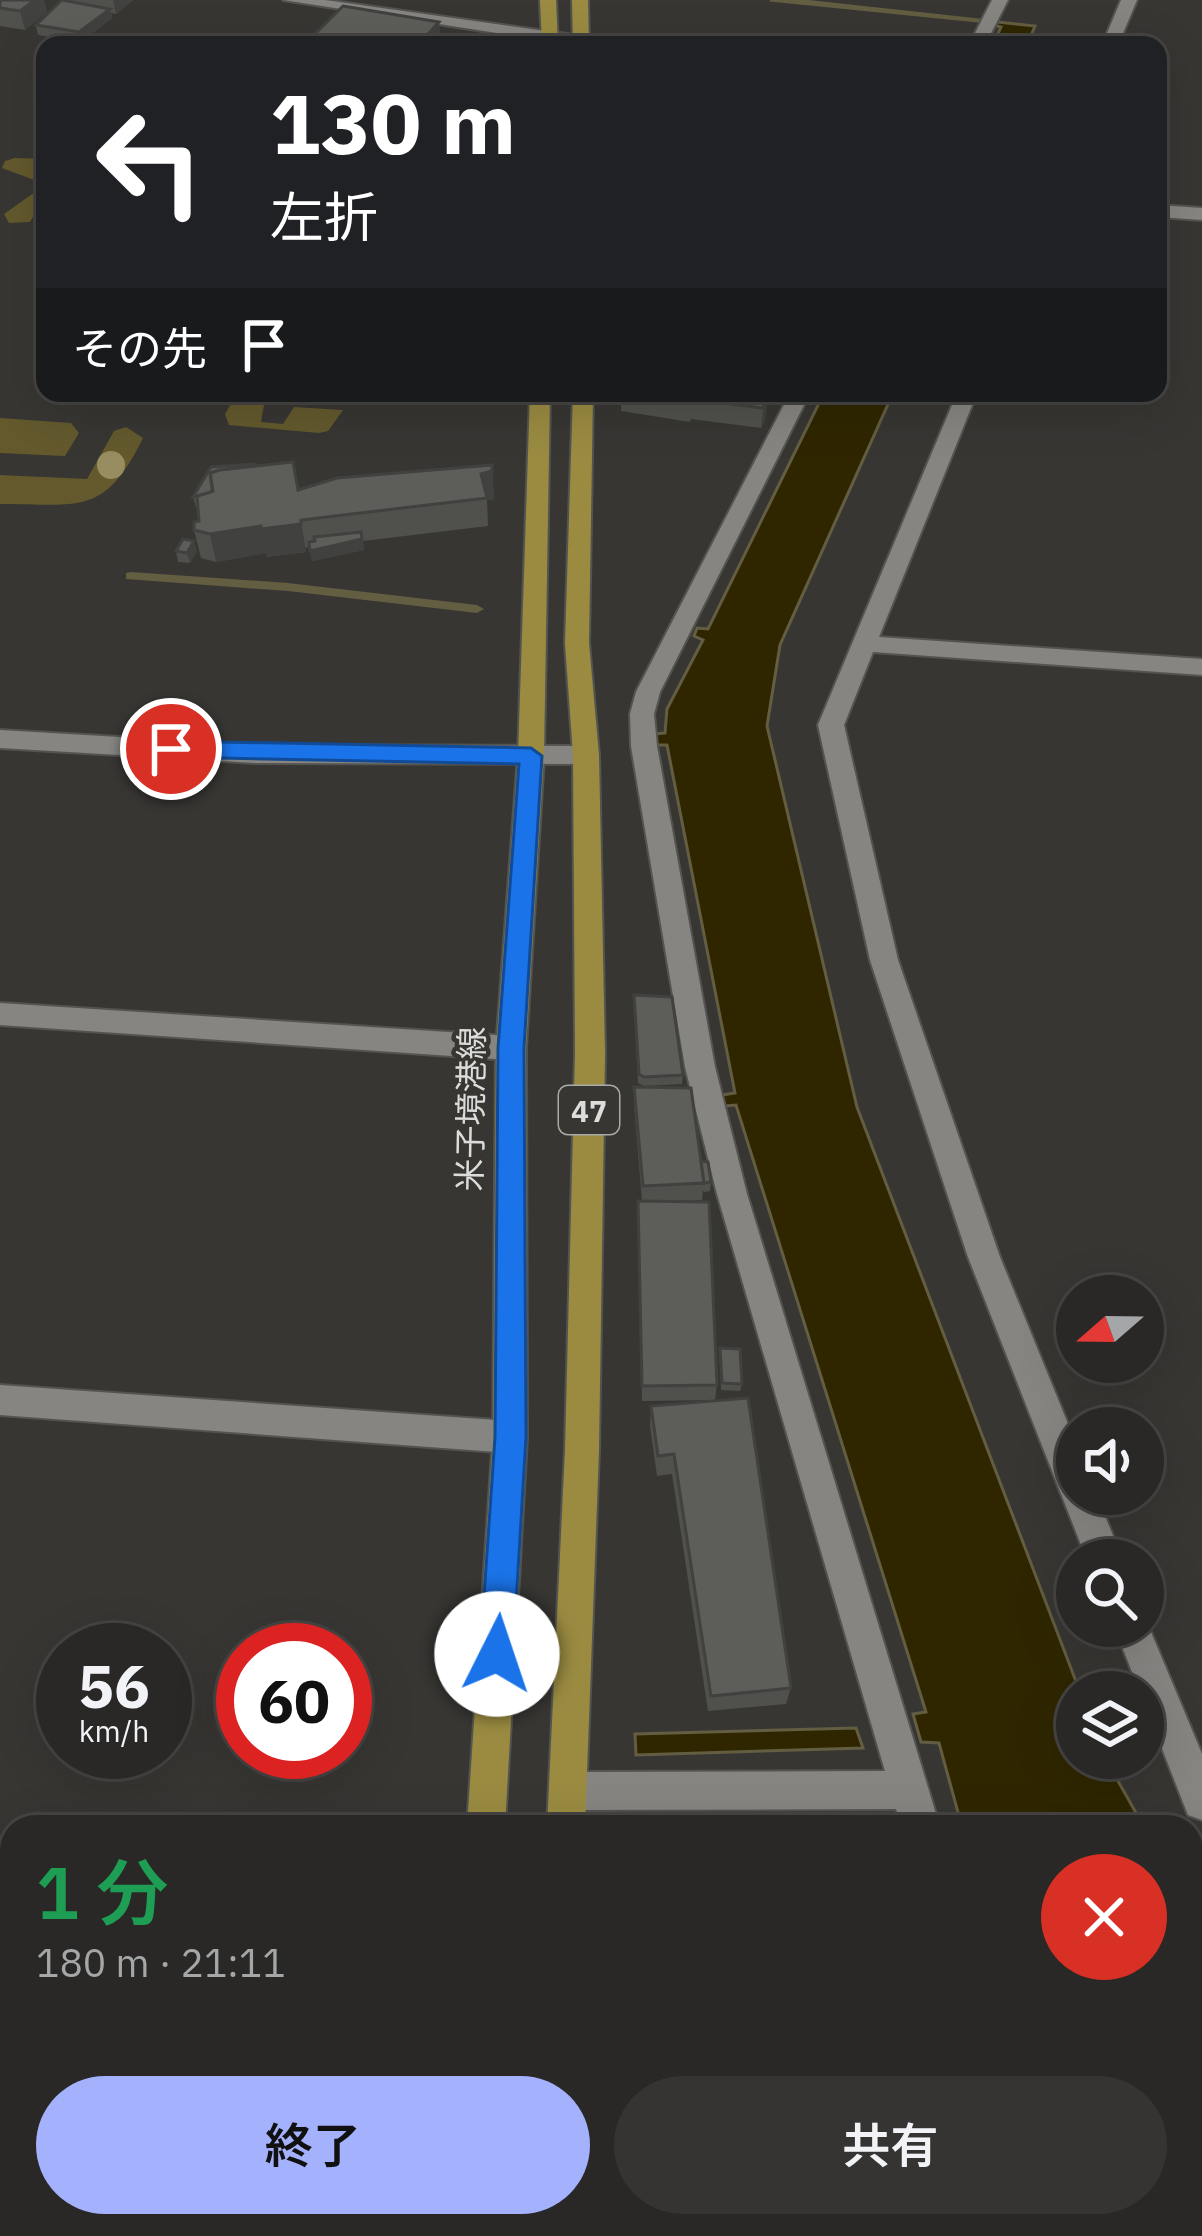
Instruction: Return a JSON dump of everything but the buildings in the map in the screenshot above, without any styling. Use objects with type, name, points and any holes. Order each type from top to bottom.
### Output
[{"type":"main road","points":[[548,0],[550,36]]},
{"type":"main road","points":[[580,0],[580,36]]},
{"type":"main road","name":"米子境港線","points":[[487,1815],[510,1437],[511,1048],[531,756],[540,402]]},
{"type":"main road","name":"47","points":[[567,1809],[582,1450],[590,1053],[586,754],[577,643],[583,402]]},
{"type":"street","points":[[291,0],[518,36]]},
{"type":"street","points":[[982,36],[1000,0]]},
{"type":"street","points":[[1115,36],[1129,0]]},
{"type":"street","points":[[1167,212],[1202,214]]},
{"type":"street","points":[[567,1809],[916,1808],[732,1194],[700,1067],[644,746],[642,714],[648,692],[795,402]]},
{"type":"street","points":[[963,402],[831,725],[884,960],[984,1257],[1056,1436]]},
{"type":"street","points":[[868,644],[1202,667]]},
{"type":"street","points":[[0,739],[256,754],[586,754]]},
{"type":"street","points":[[0,1014],[511,1048]]},
{"type":"street","points":[[0,1400],[510,1437]]},
{"type":"street","points":[[1140,1647],[1202,1801]]},
{"type":"shaded area","points":[[770,0],[1035,26],[1031,36],[997,36],[1001,27]]},
{"type":"shaded area","points":[[36,159],[36,181],[2,168],[5,161]]},
{"type":"shaded area","points":[[36,191],[36,211],[30,222],[9,223],[4,214]]},
{"type":"shaded area","points":[[820,402],[889,402],[780,645],[767,726],[857,1107],[1056,1629],[1056,1647],[1063,1647],[1072,1671],[1056,1671],[1056,1779],[1117,1779],[1137,1815],[959,1815],[939,1743],[921,1742],[913,1714],[926,1712],[736,1105],[724,1106],[722,1095],[735,1093],[667,745],[657,745],[655,734],[665,733],[667,709],[703,640],[694,636],[697,628],[708,629]]},
{"type":"shaded area","points":[[231,404],[264,405],[261,422],[283,424],[294,407],[343,410],[328,431],[319,433],[229,425],[225,414]]},
{"type":"shaded area","points":[[0,418],[71,423],[79,433],[65,456],[0,453]]},
{"type":"shaded area","points":[[126,427],[143,438],[129,464],[102,494],[70,504],[0,504],[0,475],[87,479],[114,431]]},
{"type":"shaded area","points":[[856,1728],[863,1748],[636,1755],[635,1734]]},
{"type":"waterway","points":[[131,576],[288,587],[477,609]]},
{"type":"route","points":[[171,749],[531,756],[511,1048],[510,1437],[497,1654]]}]
